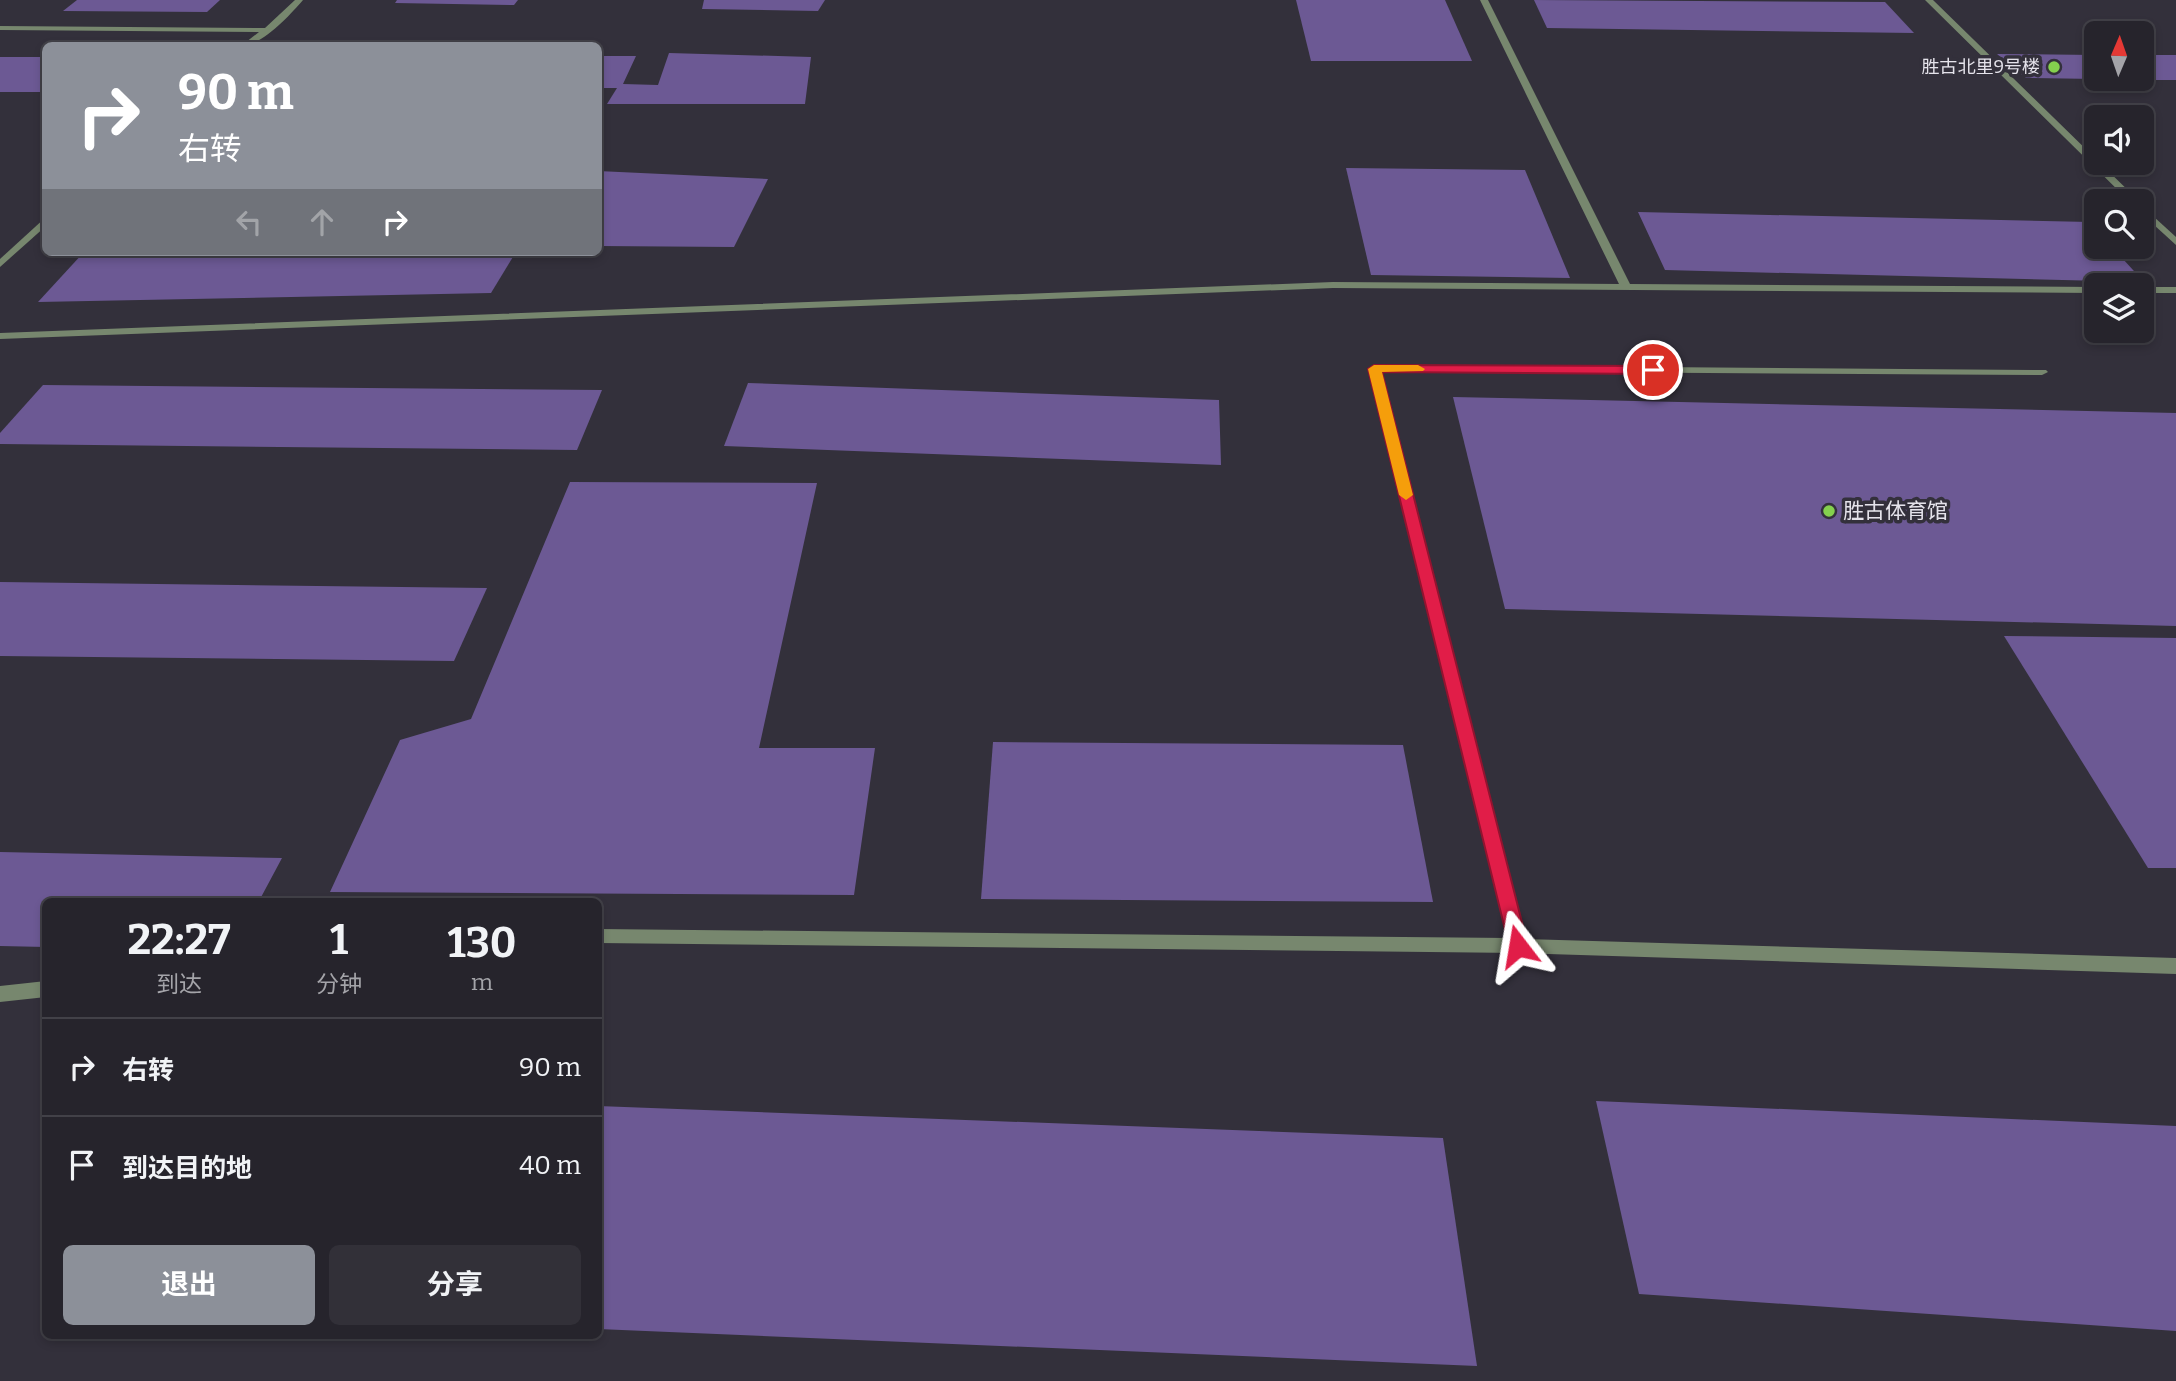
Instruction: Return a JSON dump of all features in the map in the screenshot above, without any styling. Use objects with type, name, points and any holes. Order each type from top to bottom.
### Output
[{"type":"street","points":[[250,42],[299,0]]},
{"type":"street","points":[[1484,0],[1626,287]]},
{"type":"street","points":[[1930,0],[2122,189]]},
{"type":"street","points":[[0,28],[266,30]]},
{"type":"street","points":[[2154,221],[2176,242]]},
{"type":"street","points":[[0,264],[42,224]]},
{"type":"street","points":[[0,336],[1334,285],[2084,289]]},
{"type":"street","points":[[2154,290],[2176,290]]},
{"type":"street","points":[[1518,946],[1374,369],[2042,372]]},
{"type":"street","points":[[602,936],[1518,946],[2176,966]]},
{"type":"street","points":[[0,995],[42,990]]},
{"type":"building","points":[[77,0],[220,0],[207,12],[63,11]]},
{"type":"building","points":[[397,0],[518,0],[514,5],[395,3]]},
{"type":"building","points":[[704,0],[825,0],[818,11],[702,9]]},
{"type":"building","points":[[1296,0],[1445,0],[1472,61],[1311,61]]},
{"type":"building","points":[[1534,0],[1885,2],[1914,33],[1547,28]]},
{"type":"building","points":[[669,53],[811,57],[805,104],[607,104],[617,88],[602,88],[602,56],[636,56],[623,84],[658,85]]},
{"type":"building","name":"胜古北里9号楼","points":[[1997,54],[2084,55],[2084,79],[2026,78]]},
{"type":"building","points":[[2154,55],[2176,55],[2176,80],[2154,80]]},
{"type":"building","points":[[0,57],[42,57],[42,92],[0,92]]},
{"type":"building","points":[[1346,168],[1525,170],[1570,278],[1371,275]]},
{"type":"building","points":[[602,171],[768,179],[734,247],[602,246]]},
{"type":"building","points":[[1638,212],[2084,222],[2084,259],[2123,259],[2136,273],[2084,273],[2084,280],[1665,270]]},
{"type":"building","points":[[80,256],[514,256],[491,293],[38,302]]},
{"type":"building","points":[[748,383],[1219,400],[1221,465],[724,446]]},
{"type":"building","points":[[43,385],[602,390],[577,450],[0,444],[0,433]]},
{"type":"building","name":"胜古体育馆","points":[[1453,397],[2176,413],[2176,626],[1505,609]]},
{"type":"building","points":[[570,482],[817,483],[759,748],[875,748],[854,895],[330,892],[400,740],[471,719]]},
{"type":"building","points":[[0,582],[487,588],[454,661],[0,656]]},
{"type":"building","points":[[2004,636],[2176,638],[2176,868],[2148,868]]},
{"type":"building","points":[[993,742],[1403,745],[1433,902],[981,899]]},
{"type":"building","points":[[0,852],[282,858],[261,898],[42,898],[42,947],[0,946]]},
{"type":"building","points":[[1596,1101],[2176,1126],[2176,1331],[1639,1294]]},
{"type":"building","points":[[602,1106],[1443,1138],[1477,1366],[602,1329]]},
{"type":"slow traffic","points":[[1406,495],[1374,369],[1418,369]]},
{"type":"place","name":"胜古北里9号楼","points":[[2054,67]]},
{"type":"place","name":"胜古体育馆","points":[[1829,511]]},
{"type":"route","points":[[1518,946],[1374,369],[1653,370]]}]
